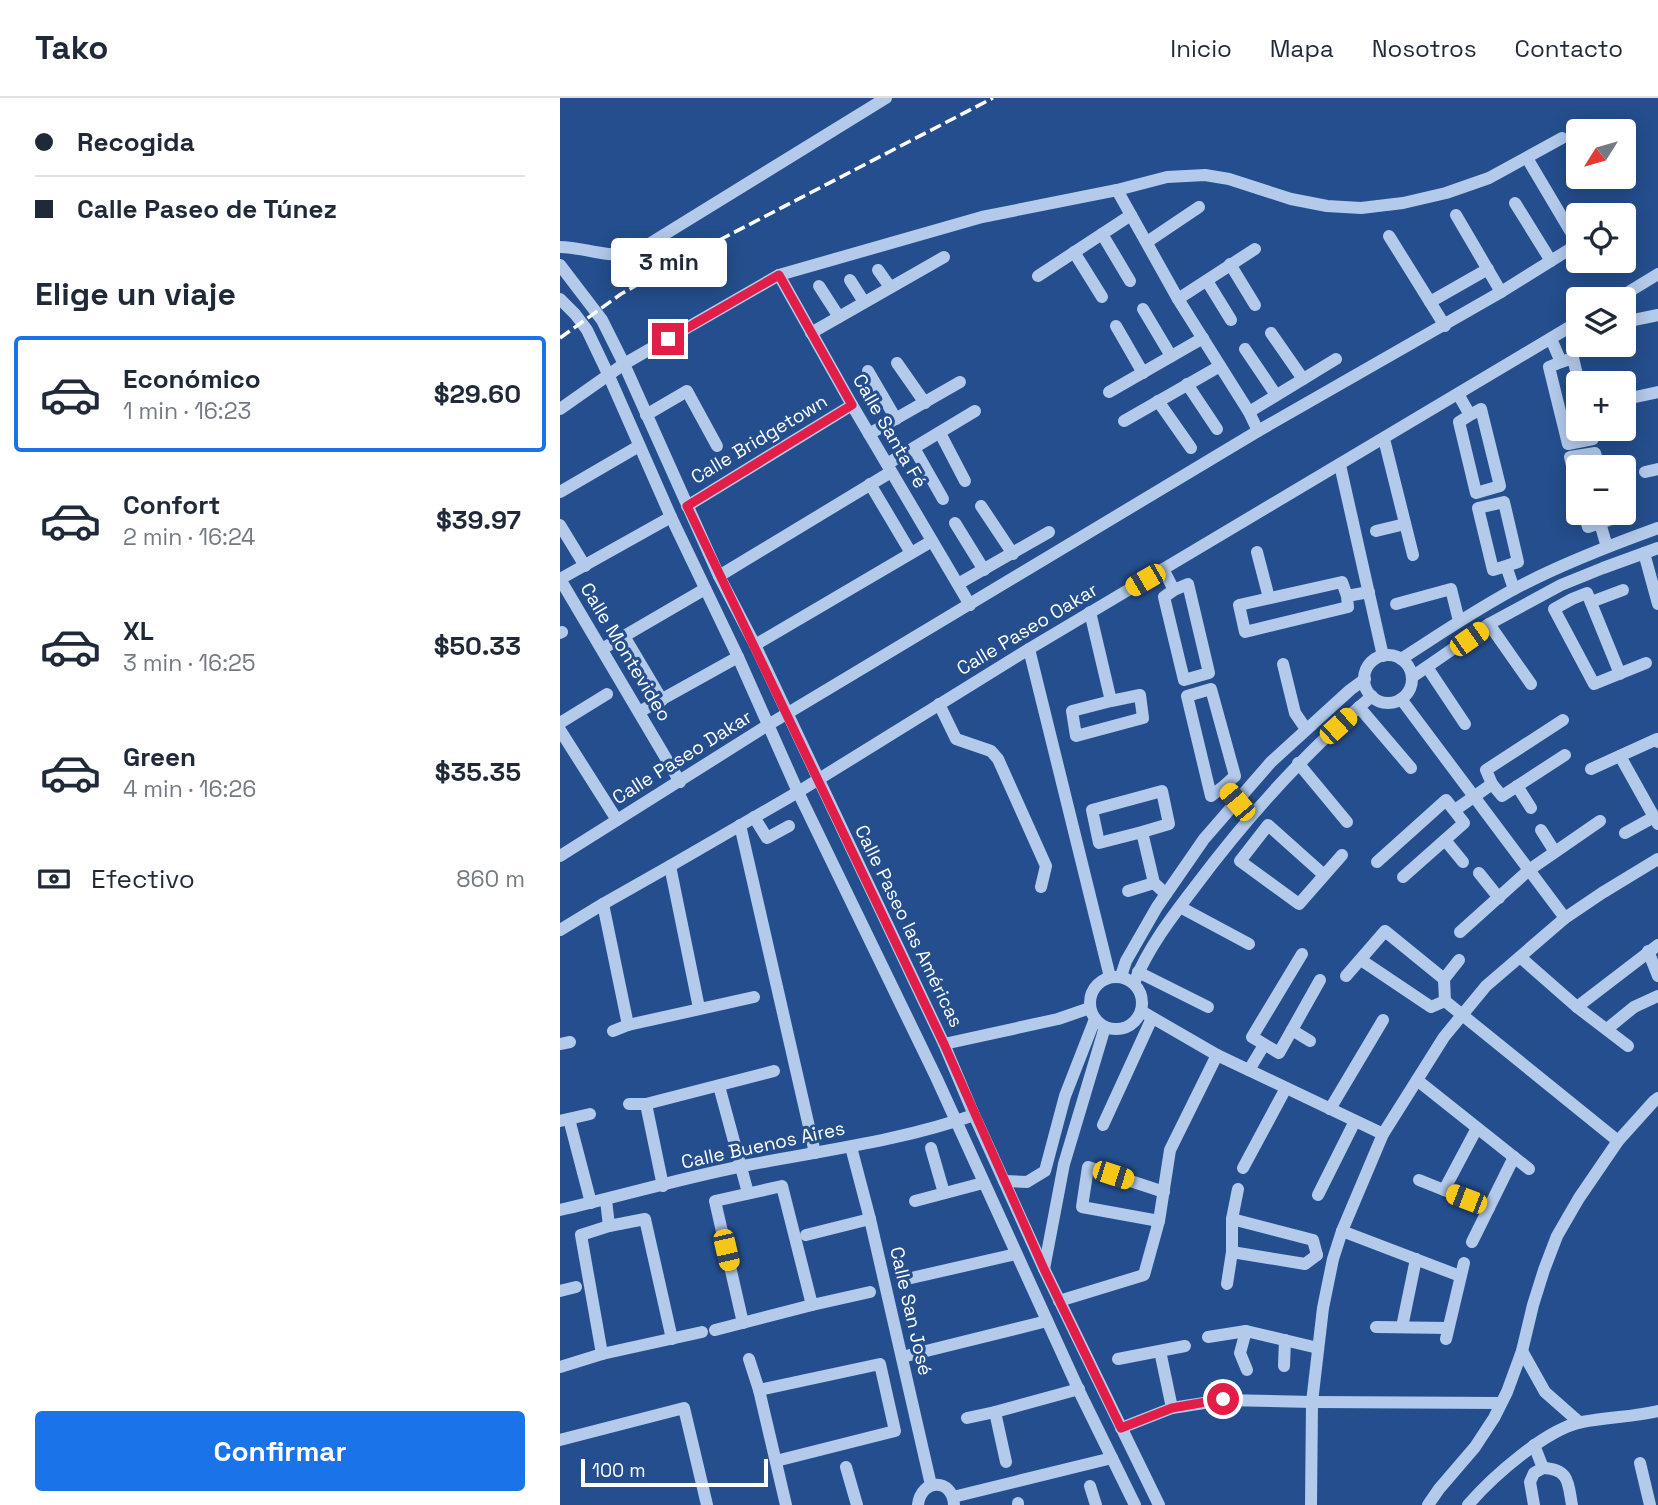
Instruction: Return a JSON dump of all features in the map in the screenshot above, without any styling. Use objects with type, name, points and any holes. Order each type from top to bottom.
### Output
[{"type":"street","points":[[560,247],[575,247],[607,254],[629,253],[649,244],[886,98]]},
{"type":"street","points":[[560,409],[624,364],[779,275],[982,217],[1118,190],[1167,177],[1205,175],[1230,179],[1291,199],[1327,206],[1361,208],[1403,203],[1446,193],[1489,178],[1562,138]]},
{"type":"street","points":[[1527,158],[1566,224]]},
{"type":"street","points":[[1118,190],[1178,299],[1249,412],[1258,432]]},
{"type":"street","points":[[1515,203],[1551,261]]},
{"type":"street","points":[[1147,243],[1199,207]]},
{"type":"street","points":[[1038,276],[1132,215]]},
{"type":"street","points":[[1456,215],[1501,292]]},
{"type":"street","points":[[1102,234],[1130,281]]},
{"type":"street","points":[[1389,236],[1445,326]]},
{"type":"street","points":[[1178,299],[1255,249]]},
{"type":"street","points":[[1074,252],[1102,297]]},
{"type":"street","points":[[970,605],[1258,432],[1445,326],[1566,252]]},
{"type":"street","points":[[811,332],[944,257]]},
{"type":"street","points":[[1230,264],[1255,305]]},
{"type":"street","name":"Calle Paseo las Américas","points":[[560,265],[605,327],[624,364],[719,576],[755,645],[944,1044],[1059,1301],[1159,1505]]},
{"type":"street","points":[[1430,302],[1488,269]]},
{"type":"street","points":[[878,270],[890,287]]},
{"type":"street","points":[[1636,287],[1658,274]]},
{"type":"street","name":"Calle Santa Fé","points":[[779,275],[970,605]]},
{"type":"street","points":[[850,280],[864,302]]},
{"type":"street","points":[[1207,281],[1231,320]]},
{"type":"street","points":[[819,286],[838,317]]},
{"type":"street","points":[[560,299],[575,314],[590,337],[608,374],[798,792],[936,1077],[1056,1341],[1135,1505]]},
{"type":"street","points":[[575,314],[589,303]]},
{"type":"street","points":[[1143,309],[1171,356]]},
{"type":"street","points":[[1636,320],[1658,315]]},
{"type":"street","points":[[1116,326],[1143,373]]},
{"type":"street","points":[[590,337],[605,327]]},
{"type":"street","name":"Calle Paseo Oakar","points":[[817,779],[1090,612],[1566,330]]},
{"type":"street","points":[[1271,333],[1303,379]]},
{"type":"street","points":[[1109,393],[1203,338]]},
{"type":"street","points":[[1551,339],[1561,362]]},
{"type":"street","points":[[1245,349],[1276,395]]},
{"type":"street","points":[[1566,436],[1549,367],[1573,358],[1576,371]]},
{"type":"street","points":[[1249,412],[1336,359]]},
{"type":"street","points":[[897,363],[925,403]]},
{"type":"street","points":[[1124,421],[1220,366]]},
{"type":"street","points":[[868,372],[896,419]]},
{"type":"street","points":[[869,434],[960,382]]},
{"type":"street","points":[[1187,384],[1217,429]]},
{"type":"street","points":[[646,415],[687,391],[717,446]]},
{"type":"street","points":[[1636,397],[1658,392]]},
{"type":"street","points":[[1458,394],[1470,415]]},
{"type":"street","points":[[1158,401],[1191,449]]},
{"type":"street","name":"Calle Bridgetown","points":[[687,506],[852,405]]},
{"type":"street","points":[[1481,409],[1500,486],[1476,493],[1459,422],[1470,415],[1481,409]]},
{"type":"street","points":[[719,576],[870,484],[914,447],[975,411]]},
{"type":"street","points":[[940,433],[965,481]]},
{"type":"street","points":[[1384,439],[1413,555]]},
{"type":"street","points":[[1567,441],[1568,444],[1583,441]]},
{"type":"street","points":[[560,492],[639,446]]},
{"type":"street","points":[[914,447],[943,499]]},
{"type":"street","points":[[1340,465],[1383,656]]},
{"type":"street","points":[[870,484],[911,553]]},
{"type":"street","points":[[1504,502],[1518,562],[1506,566],[1493,570],[1478,508],[1504,502]]},
{"type":"street","points":[[981,506],[1013,554]]},
{"type":"street","points":[[560,579],[671,517]]},
{"type":"street","points":[[955,523],[984,570]]},
{"type":"street","points":[[560,524],[585,566]]},
{"type":"street","points":[[1376,531],[1405,524]]},
{"type":"street","points":[[1601,525],[1607,547]]},
{"type":"street","points":[[1401,659],[1514,589],[1607,547],[1658,528]]},
{"type":"street","points":[[958,584],[1049,532]]},
{"type":"street","points":[[755,645],[932,541]]},
{"type":"street","points":[[1412,677],[1489,624],[1564,584],[1658,548]]},
{"type":"street","points":[[1257,552],[1269,598]]},
{"type":"street","points":[[1644,553],[1658,604]]},
{"type":"street","points":[[1506,566],[1514,589]]},
{"type":"street","points":[[1163,569],[1174,590]]},
{"type":"street","name":"Calle Montevideo","points":[[560,579],[680,782]]},
{"type":"street","points":[[1342,582],[1347,596],[1348,607],[1245,632],[1239,605],[1342,582]]},
{"type":"street","points":[[1188,584],[1209,673],[1184,680],[1164,597],[1174,590],[1188,584]]},
{"type":"street","points":[[1564,584],[1572,599]]},
{"type":"street","points":[[603,649],[705,589]]},
{"type":"street","points":[[1396,604],[1451,589],[1459,621]]},
{"type":"street","points":[[1591,602],[1623,590]]},
{"type":"street","points":[[1347,596],[1369,592]]},
{"type":"street","points":[[1620,674],[1587,593],[1554,609],[1594,684],[1620,674],[1646,663]]},
{"type":"street","name":"Calle Paseo Dakar","points":[[560,856],[768,725],[970,605]]},
{"type":"street","points":[[1090,612],[1111,701]]},
{"type":"street","points":[[1489,624],[1531,684]]},
{"type":"street","points":[[624,636],[662,700]]},
{"type":"street","points":[[1029,649],[1115,977]]},
{"type":"street","points":[[1383,656],[1401,659],[1410,670],[1410,690],[1401,699],[1390,703],[1372,696],[1365,685],[1368,667],[1383,656]]},
{"type":"street","points":[[639,712],[738,657]]},
{"type":"street","points":[[1283,664],[1294,713],[1306,729]]},
{"type":"street","points":[[1427,667],[1465,724]]},
{"type":"street","points":[[1115,977],[1204,839],[1271,762],[1365,679]]},
{"type":"street","points":[[1212,689],[1235,776],[1224,786],[1211,796],[1186,696],[1212,689]]},
{"type":"street","points":[[560,723],[607,695]]},
{"type":"street","points":[[1140,695],[1143,718],[1076,736],[1072,710],[1111,701],[1140,695]]},
{"type":"street","points":[[1103,1125],[1146,1015],[1136,978],[1157,939],[1237,831],[1298,763],[1372,696]]},
{"type":"street","points":[[1401,699],[1565,918]]},
{"type":"street","points":[[940,704],[957,739],[991,751],[998,759],[1046,866],[1041,887]]},
{"type":"street","points":[[1359,708],[1411,768]]},
{"type":"street","points":[[1563,720],[1486,770],[1492,784],[1502,796],[1565,755]]},
{"type":"street","points":[[560,730],[617,820]]},
{"type":"street","points":[[1591,769],[1657,738],[1658,742]]},
{"type":"street","points":[[1619,756],[1656,820],[1625,833]]},
{"type":"street","points":[[1298,763],[1347,822]]},
{"type":"street","points":[[560,930],[817,779]]},
{"type":"street","points":[[1455,810],[1492,784]]},
{"type":"street","points":[[1224,786],[1237,802]]},
{"type":"street","points":[[1517,786],[1531,808]]},
{"type":"street","points":[[1162,791],[1169,824],[1142,832],[1099,844],[1092,810],[1162,791]]},
{"type":"street","points":[[1377,862],[1446,800],[1464,824],[1403,877]]},
{"type":"street","points":[[754,817],[767,838],[789,826]]},
{"type":"street","points":[[1460,932],[1529,870],[1600,821]]},
{"type":"street","points":[[740,825],[815,1153]]},
{"type":"street","points":[[1324,875],[1268,825],[1240,861],[1299,904],[1342,855]]},
{"type":"street","points":[[1541,830],[1555,852]]},
{"type":"street","points":[[1237,831],[1252,845]]},
{"type":"street","points":[[1142,832],[1154,883],[1167,894]]},
{"type":"street","points":[[1445,839],[1463,862]]},
{"type":"street","points":[[1311,1505],[1312,1402],[1323,1308],[1342,1231],[1382,1134],[1444,1037],[1486,986],[1565,918],[1658,859]]},
{"type":"street","points":[[670,866],[699,1008]]},
{"type":"street","points":[[1479,873],[1499,898]]},
{"type":"street","points":[[1128,891],[1154,883]]},
{"type":"street","points":[[603,904],[628,1025]]},
{"type":"street","points":[[1180,906],[1249,944]]},
{"type":"street","points":[[1346,976],[1385,931],[1444,979]]},
{"type":"street","points":[[1577,1007],[1653,948],[1658,976]]},
{"type":"street","points":[[1302,954],[1252,1037],[1279,1053],[1320,980]]},
{"type":"street","points":[[1520,957],[1577,1007],[1628,1046]]},
{"type":"street","points":[[1361,960],[1431,1007],[1445,1001]]},
{"type":"street","points":[[1445,1001],[1444,979],[1460,960]]},
{"type":"street","points":[[1044,1269],[1064,1164],[1097,1018],[1090,996],[1093,990],[1101,980],[1115,977],[1136,978],[1208,1007]]},
{"type":"street","points":[[1607,1029],[1634,1007],[1658,996]]},
{"type":"street","points":[[613,1031],[628,1025],[754,997]]},
{"type":"street","points":[[1445,1001],[1618,1141]]},
{"type":"street","points":[[944,1044],[1058,1018],[1097,1018],[1118,1029],[1146,1015],[1217,1055],[1382,1134]]},
{"type":"street","points":[[1004,1181],[1027,1182],[1045,1171],[1065,1096],[1097,1018]]},
{"type":"street","points":[[1331,1109],[1383,1020]]},
{"type":"street","points":[[1293,1030],[1310,1041]]},
{"type":"street","points":[[1249,1070],[1264,1045]]},
{"type":"street","points":[[1059,1301],[1144,1275],[1159,1221],[1170,1150],[1217,1055]]},
{"type":"street","points":[[629,1104],[646,1104],[774,1071]]},
{"type":"street","points":[[1417,1080],[1529,1169]]},
{"type":"street","points":[[719,1086],[748,1193]]},
{"type":"street","points":[[1243,1168],[1286,1088]]},
{"type":"street","points":[[1428,1505],[1475,1447],[1494,1418],[1522,1351],[1544,1270],[1558,1236],[1579,1198],[1618,1141],[1658,1098]]},
{"type":"street","points":[[646,1104],[663,1186]]},
{"type":"street","points":[[590,1114],[565,1120],[591,1203]]},
{"type":"street","name":"Calle Buenos Aires","points":[[560,1210],[741,1166],[851,1147],[974,1115]]},
{"type":"street","points":[[1318,1195],[1355,1121]]},
{"type":"street","points":[[1444,1190],[1478,1128]]},
{"type":"street","name":"Calle San José","points":[[851,1147],[931,1485]]},
{"type":"street","points":[[931,1148],[944,1193]]},
{"type":"street","points":[[1472,1242],[1514,1157]]},
{"type":"street","points":[[1159,1221],[1082,1207],[1088,1167],[1164,1192]]},
{"type":"street","points":[[1419,1180],[1489,1208]]},
{"type":"street","points":[[915,1201],[983,1183]]},
{"type":"street","points":[[743,1324],[715,1201],[782,1185],[812,1305]]},
{"type":"street","points":[[1227,1284],[1232,1252],[1231,1219],[1238,1189]]},
{"type":"street","points":[[606,1200],[609,1226]]},
{"type":"street","points":[[602,1354],[580,1235],[609,1226],[645,1219],[673,1339]]},
{"type":"street","points":[[806,1235],[870,1219]]},
{"type":"street","points":[[1231,1219],[1313,1240],[1317,1255]]},
{"type":"street","points":[[1342,1231],[1460,1276]]},
{"type":"street","points":[[1232,1252],[1305,1264],[1317,1255]]},
{"type":"street","points":[[907,1279],[1016,1254]]},
{"type":"street","points":[[1317,1255],[1333,1259]]},
{"type":"street","points":[[1402,1327],[1416,1259]]},
{"type":"street","points":[[1376,1327],[1402,1327],[1447,1333],[1464,1263]]},
{"type":"street","points":[[560,1290],[576,1287]]},
{"type":"street","points":[[560,1367],[602,1354],[743,1324],[870,1292]]},
{"type":"street","points":[[902,1357],[1047,1321]]},
{"type":"street","points":[[1208,1337],[1246,1331],[1318,1348]]},
{"type":"street","points":[[1246,1331],[1240,1353],[1247,1370]]},
{"type":"street","points":[[1056,1341],[1075,1334]]},
{"type":"street","points":[[1284,1366],[1285,1340]]},
{"type":"street","points":[[1118,1359],[1185,1346]]},
{"type":"street","points":[[1160,1351],[1172,1408]]},
{"type":"street","points":[[1522,1351],[1545,1392],[1579,1422]]},
{"type":"street","points":[[749,1359],[786,1505]]},
{"type":"street","points":[[759,1390],[880,1364],[888,1395],[895,1432],[776,1461]]},
{"type":"street","points":[[967,1418],[1079,1389]]},
{"type":"street","points":[[888,1395],[910,1391]]},
{"type":"street","points":[[1121,1428],[1172,1408],[1223,1399],[1501,1403]]},
{"type":"street","points":[[560,1440],[684,1408],[707,1505]]},
{"type":"street","points":[[1468,1505],[1482,1489],[1543,1438],[1579,1422],[1658,1411]]},
{"type":"street","points":[[995,1412],[1006,1462]]},
{"type":"street","points":[[1534,1445],[1543,1468]]},
{"type":"street","points":[[918,1505],[919,1496],[931,1485],[948,1489],[953,1501],[1112,1458]]},
{"type":"street","points":[[1640,1463],[1652,1499]]},
{"type":"street","points":[[846,1468],[858,1505]]},
{"type":"street","points":[[1534,1505],[1530,1482],[1534,1473],[1543,1468],[1562,1472],[1567,1479],[1572,1505]]},
{"type":"street","points":[[1090,1486],[1096,1505]]},
{"type":"railway","points":[[560,338],[621,294],[679,261],[993,98]]},
{"type":"route","points":[[668,339],[779,275],[852,405],[687,506],[944,1044],[1044,1269],[1121,1428],[1172,1408],[1223,1399]]}]
